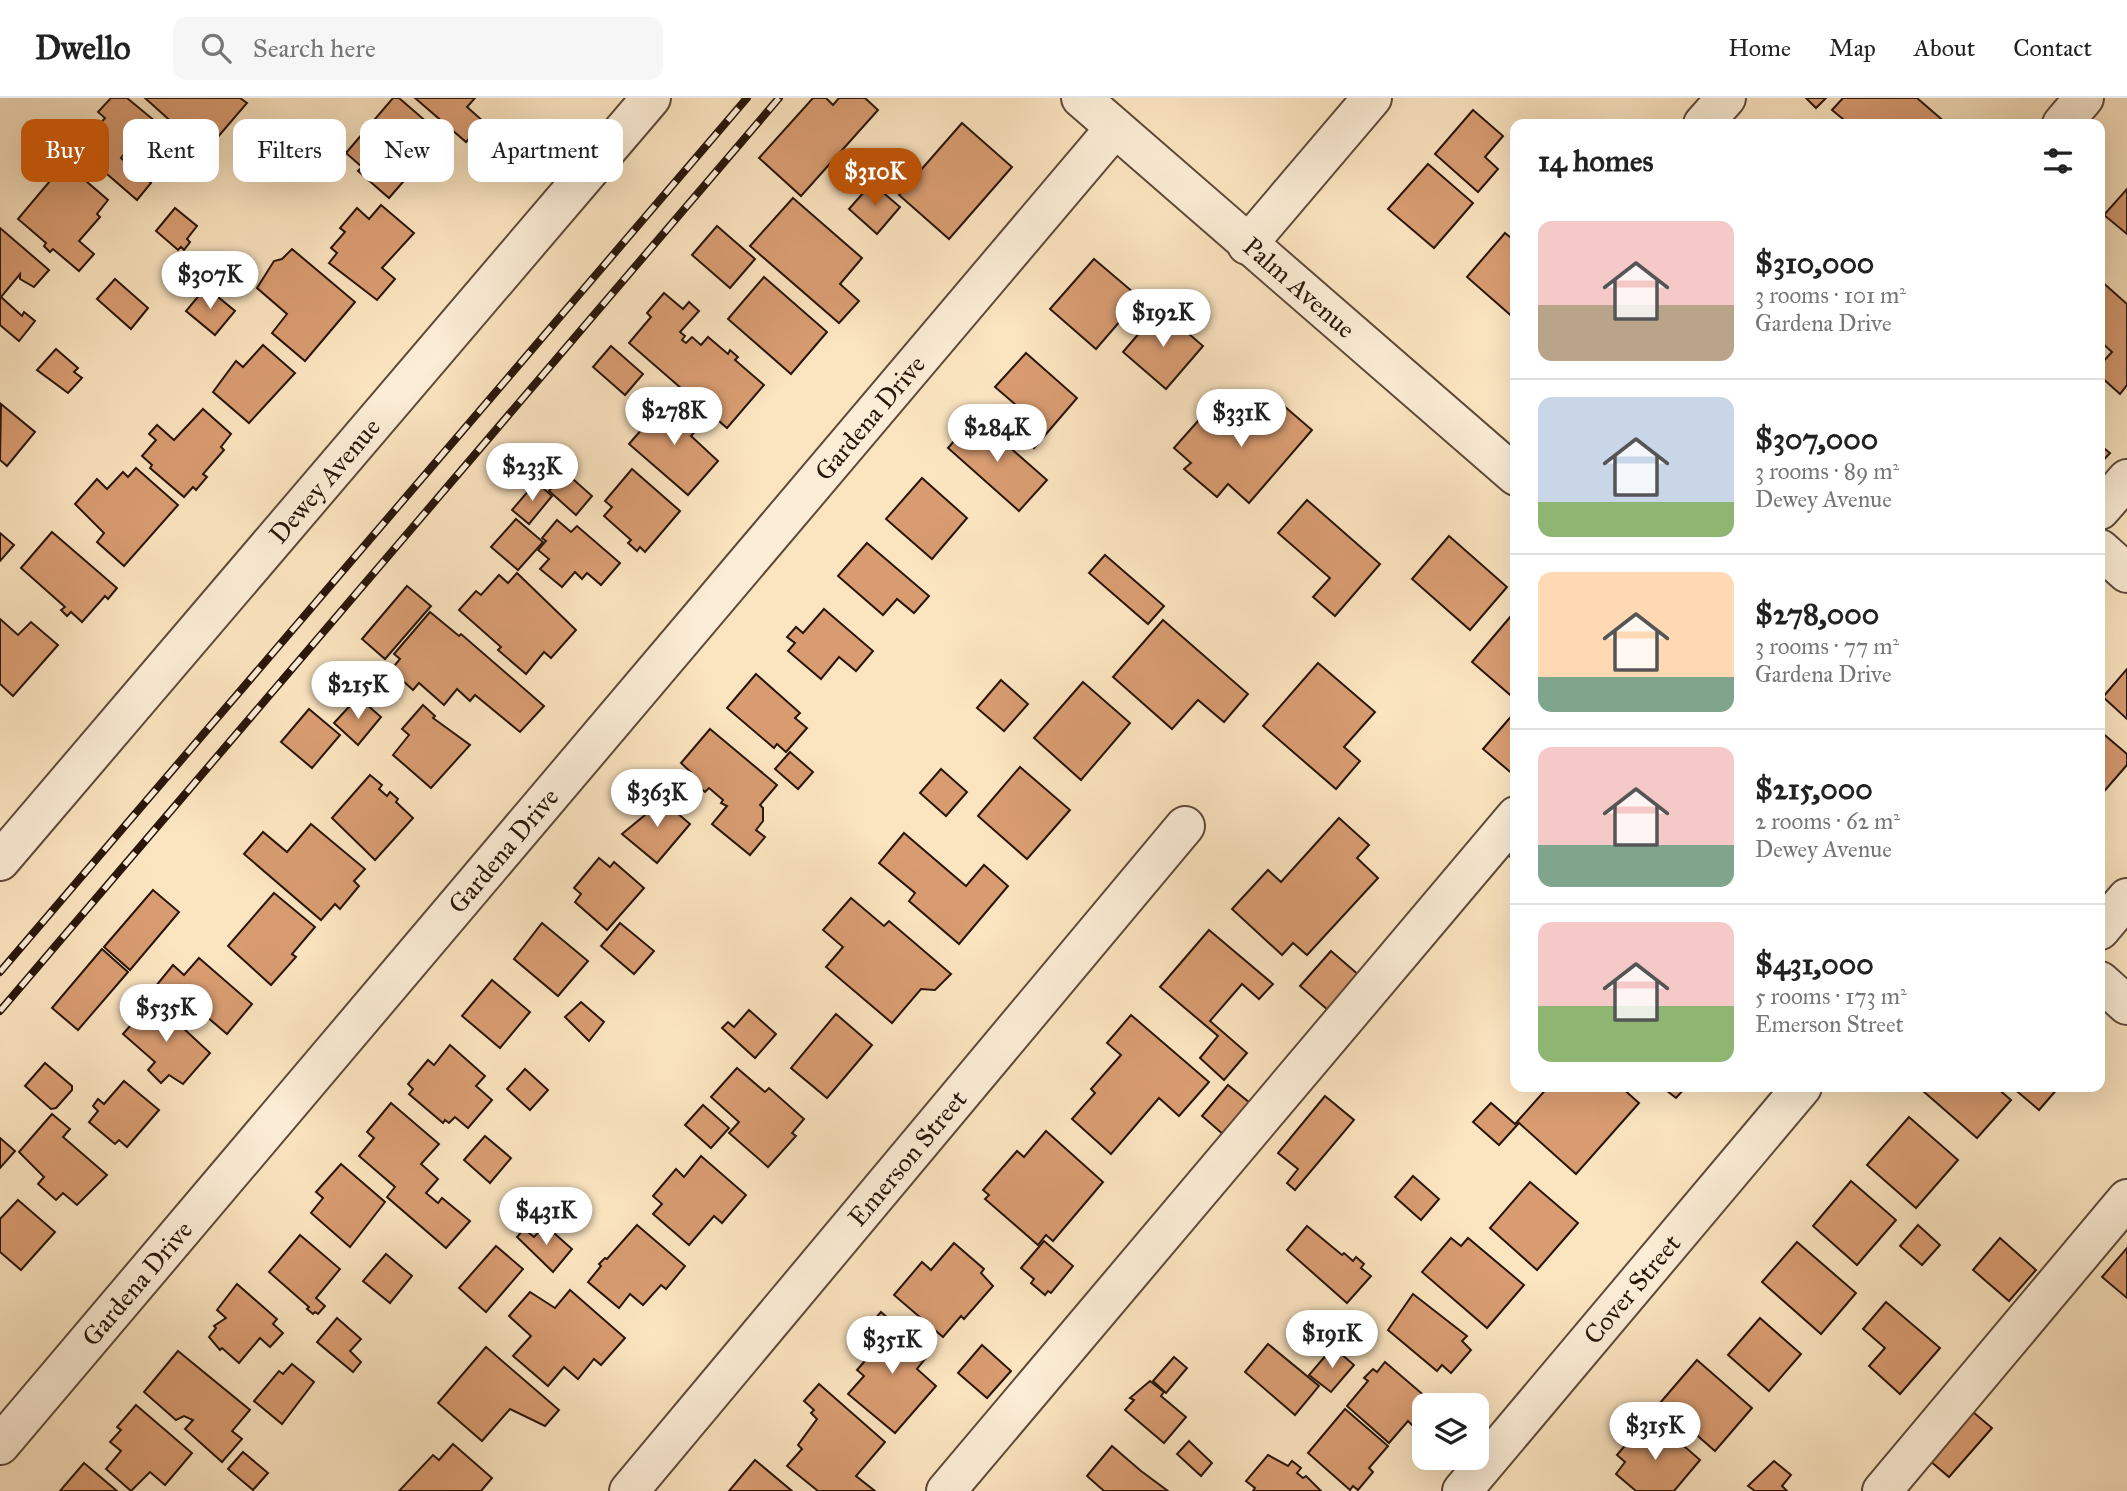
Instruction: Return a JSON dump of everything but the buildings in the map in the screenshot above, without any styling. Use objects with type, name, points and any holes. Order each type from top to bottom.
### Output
[{"type":"street","name":"Dewey Avenue","points":[[0,862],[650,98]]},
{"type":"street","points":[[1247,245],[1372,98]]},
{"type":"street","points":[[1707,119],[1726,98]]},
{"type":"street","points":[[2066,119],[2084,98]]},
{"type":"street","name":"Palm Avenue","points":[[1077,99],[1115,128],[1510,471]]},
{"type":"street","name":"Gardena Drive","points":[[0,1445],[1115,128]]},
{"type":"street","points":[[2105,504],[2127,479]]},
{"type":"street","points":[[2105,553],[2127,573]]},
{"type":"street","points":[[946,1491],[1510,823]]},
{"type":"street","name":"Emerson Street","points":[[629,1491],[1185,826]]},
{"type":"street","points":[[2105,924],[2127,898]]},
{"type":"street","points":[[2105,985],[2127,1005]]},
{"type":"street","name":"Cover Street","points":[[1462,1491],[1798,1092]]},
{"type":"street","points":[[1882,1491],[2127,1199]]},
{"type":"railway","points":[[0,972],[747,98]]},
{"type":"railway","points":[[0,1011],[779,98]]}]
